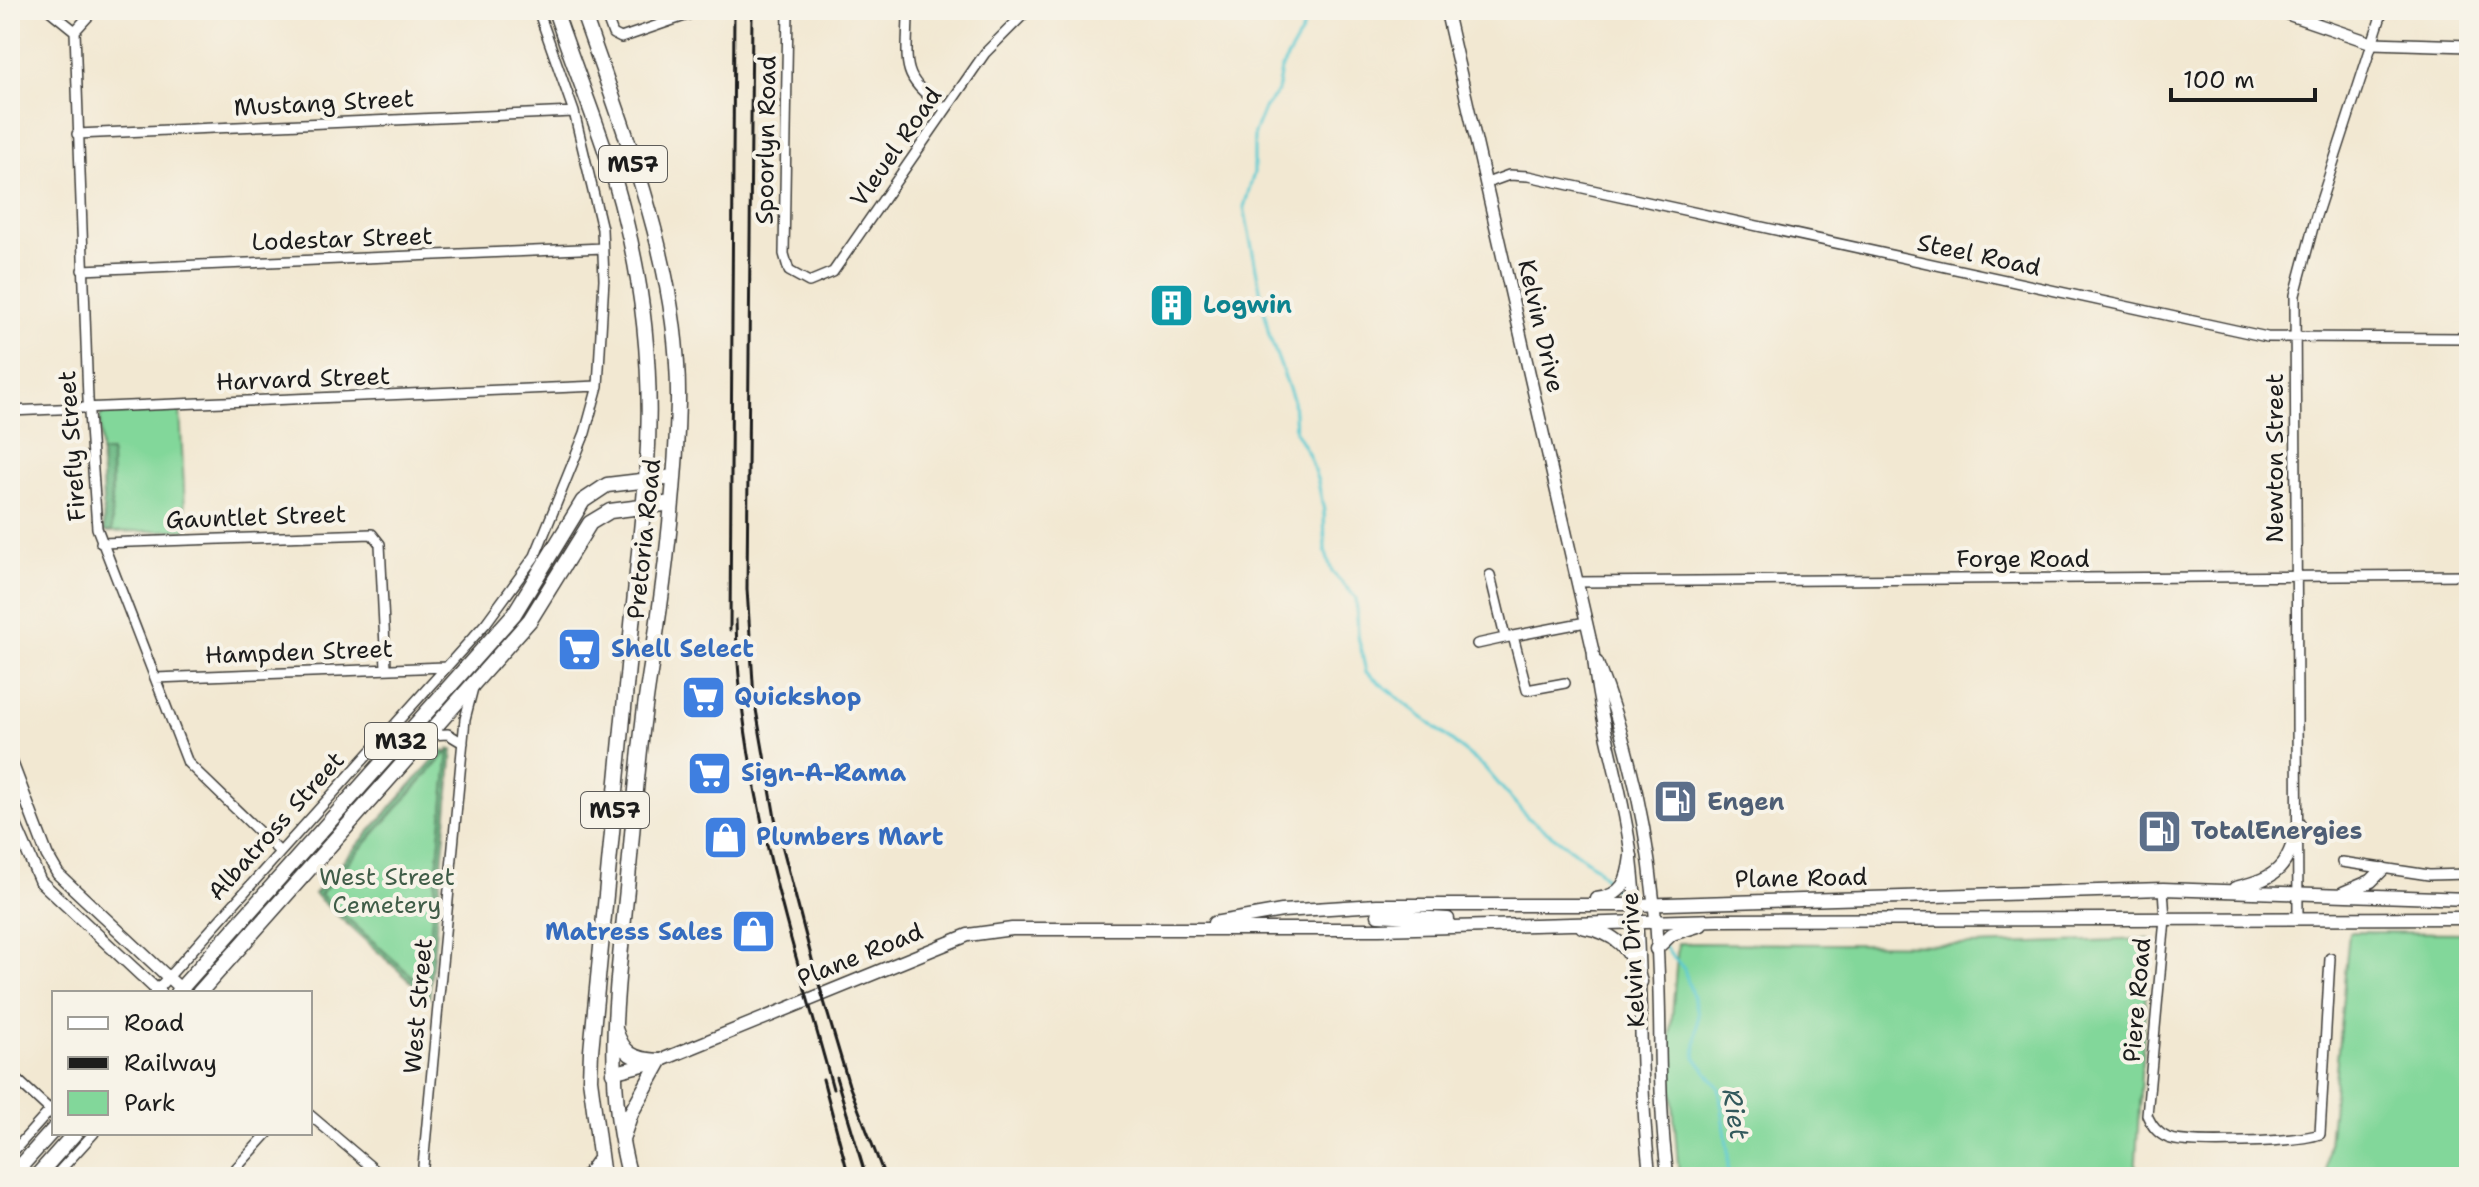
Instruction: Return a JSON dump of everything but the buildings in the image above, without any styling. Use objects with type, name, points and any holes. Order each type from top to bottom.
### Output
[{"type":"main road","name":"Pretoria Road","points":[[555,10],[625,215],[637,268],[649,354],[651,420],[591,1051],[594,1115],[603,1177]]},
{"type":"main road","name":"Pretoria Road","points":[[582,10],[627,144],[662,267],[675,352],[672,503],[644,722],[613,1025],[612,1073],[621,1144],[630,1177]]},
{"type":"main road","name":"M32","points":[[182,991],[514,614],[567,522],[583,501],[607,485],[674,477]]},
{"type":"main road","points":[[610,511],[672,503]]},
{"type":"main road","name":"M32","points":[[201,991],[424,737],[474,685],[549,595],[586,527],[610,511]]},
{"type":"main road","points":[[610,511],[626,516],[641,532]]},
{"type":"main road","points":[[624,715],[644,722]]},
{"type":"main road","points":[[2220,891],[2269,878],[2283,868],[2299,825]]},
{"type":"main road","points":[[1573,904],[1620,891],[1629,876],[1631,856]]},
{"type":"main road","points":[[2332,895],[2364,885],[2383,869]]},
{"type":"main road","name":"Plane Road","points":[[1135,927],[1212,923],[1282,911],[1377,905],[1654,905],[2163,889],[2469,899]]},
{"type":"main road","points":[[1378,915],[1487,923]]},
{"type":"main road","name":"Plane Road","points":[[612,1073],[660,1061],[968,935],[1012,929],[1364,929],[1637,920],[2469,918]]},
{"type":"main road","points":[[1656,949],[1672,934],[1719,920]]},
{"type":"main road","points":[[1556,922],[1615,937],[1634,960],[1641,982]]},
{"type":"main road","points":[[613,1025],[619,1042],[632,1058],[660,1061],[631,1113],[621,1144]]},
{"type":"main road","points":[[591,1051],[600,1066],[612,1073],[601,1091],[594,1115]]},
{"type":"main road","points":[[11,1177],[52,1131]]},
{"type":"main road","points":[[36,1177],[73,1135]]},
{"type":"main road","points":[[587,1177],[600,1159]]},
{"type":"street","points":[[49,10],[75,31],[94,10]]},
{"type":"street","name":"Albatross Street","points":[[158,991],[279,851],[486,623],[530,564],[585,433],[598,386],[603,248],[574,112],[538,10]]},
{"type":"street","points":[[604,10],[613,34],[621,38],[702,10]]},
{"type":"street","name":"Spoorlyn Road","points":[[788,10],[784,246],[789,271]]},
{"type":"street","points":[[908,10],[911,80],[924,95],[946,109]]},
{"type":"street","name":"Vleuel Road","points":[[789,271],[809,282],[833,272],[985,53],[1028,10]]},
{"type":"street","name":"Kelvin Drive","points":[[1446,10],[1593,651],[1606,685],[1637,795],[1654,905],[1660,1082],[1668,1177]]},
{"type":"street","points":[[2276,10],[2372,43],[2469,46]]},
{"type":"street","name":"Newton Street","points":[[2298,919],[2294,340],[2298,276],[2383,10]]},
{"type":"street","name":"Firefly Street","points":[[75,31],[82,270],[94,510],[101,543],[191,770],[279,851]]},
{"type":"street","name":"Mustang Street","points":[[77,134],[574,112]]},
{"type":"street","name":"Steel Road","points":[[1487,183],[1509,175],[1528,176],[2210,326],[2294,340],[2469,338]]},
{"type":"street","name":"Lodestar Street","points":[[82,270],[603,248]]},
{"type":"street","name":"Harvard Street","points":[[10,411],[598,386]]},
{"type":"street","name":"Gauntlet Street","points":[[101,543],[372,534],[380,544],[386,667]]},
{"type":"street","points":[[1490,575],[1527,690],[1565,683]]},
{"type":"street","name":"Forge Road","points":[[1577,582],[2469,575]]},
{"type":"street","points":[[1477,644],[1586,622]]},
{"type":"street","name":"Kelvin Drive","points":[[1593,651],[1596,691],[1631,856],[1641,982],[1641,1080],[1650,1177]]},
{"type":"street","name":"Hampden Street","points":[[155,678],[445,667]]},
{"type":"street","name":"West Street","points":[[422,1177],[463,743],[474,685]]},
{"type":"street","points":[[424,737],[443,733],[463,743]]},
{"type":"street","points":[[10,758],[47,855],[66,882],[169,976],[180,991]]},
{"type":"street","points":[[10,812],[40,881],[156,991]]},
{"type":"street","points":[[30,864],[47,855]]},
{"type":"street","points":[[2342,862],[2429,875],[2469,874]]},
{"type":"street","name":"Piere Road","points":[[2163,889],[2165,919],[2147,1115],[2157,1131],[2178,1141],[2218,1142],[2320,1134],[2330,958]]},
{"type":"street","points":[[100,939],[112,925]]},
{"type":"street","points":[[10,1073],[52,1108],[10,1155]]},
{"type":"street","points":[[312,1117],[383,1177]]},
{"type":"street","points":[[54,1177],[92,1135]]},
{"type":"street","points":[[228,1177],[266,1135]]},
{"type":"green space","points":[[180,408],[186,530],[112,532],[111,453],[101,452],[100,417],[103,411]]},
{"type":"green space","points":[[101,452],[111,452],[112,532],[104,532]]},
{"type":"green space","points":[[442,750],[446,753],[320,894],[425,988],[449,750],[453,750],[429,998],[314,894]]},
{"type":"green space","name":"West Street Cemetery","points":[[449,750],[425,988],[320,894]]},
{"type":"green space","points":[[2349,932],[2469,933],[2469,1177],[2326,1177]]},
{"type":"green space","points":[[2149,939],[2135,1177],[1679,1177],[1669,1054],[1678,943],[1972,945]]},
{"type":"waterway","points":[[1309,10],[1302,32],[1281,69],[1277,92],[1264,109],[1254,133],[1254,173],[1244,207],[1269,335],[1293,399],[1295,431],[1309,455],[1318,482],[1324,511],[1325,550],[1332,572],[1356,598],[1358,636],[1366,672],[1484,767],[1527,817],[1595,866],[1614,889]]},
{"type":"waterway","name":"Riet","points":[[1664,946],[1684,969],[1698,1013],[1695,1057],[1719,1088],[1728,1151],[1728,1177]]},
{"type":"railway","points":[[730,630],[734,10]]},
{"type":"railway","points":[[752,10],[747,589],[754,698],[775,818],[815,971],[849,1085],[885,1177]]},
{"type":"railway","points":[[736,620],[739,680],[757,798],[785,916],[833,1089]]},
{"type":"railway","points":[[836,1077],[866,1177]]},
{"type":"railway","points":[[823,1079],[849,1177]]},
{"type":"place","name":"Logwin","points":[[1172,305]]},
{"type":"place","name":"Shell Select","points":[[580,649]]},
{"type":"place","name":"Quickshop","points":[[703,697]]},
{"type":"place","name":"Sign-A-Rama","points":[[710,773]]},
{"type":"place","name":"Engen","points":[[1676,802]]},
{"type":"place","name":"TotalEnergies","points":[[2160,831]]},
{"type":"place","name":"Plumbers Mart","points":[[725,837]]},
{"type":"place","name":"Matress Sales","points":[[754,932]]}]
